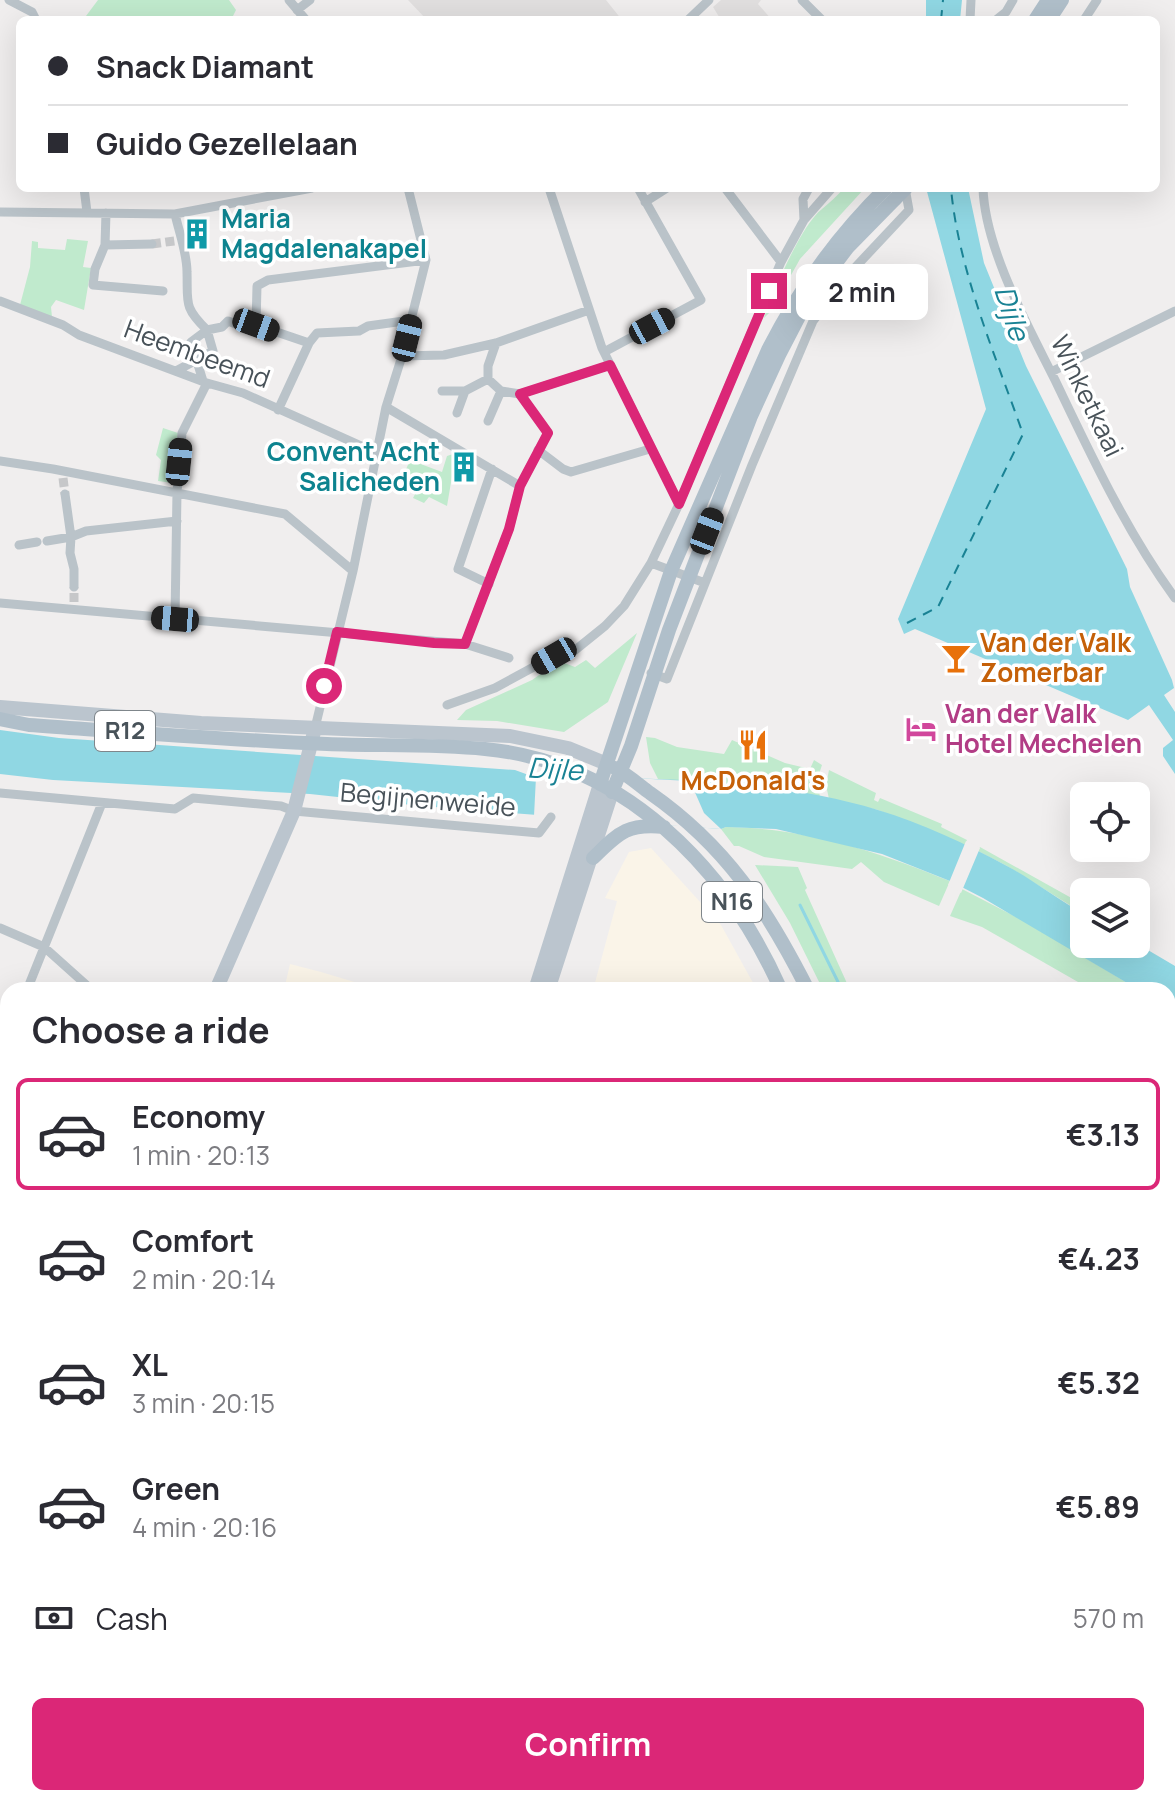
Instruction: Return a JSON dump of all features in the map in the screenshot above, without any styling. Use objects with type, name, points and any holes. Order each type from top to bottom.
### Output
[{"type":"main road","points":[[606,779],[624,775],[653,674],[671,571],[784,318],[833,246],[897,192]]},
{"type":"main road","points":[[538,982],[596,820],[606,779],[697,580],[751,416],[807,301],[848,247],[897,192]]},
{"type":"main road","name":"R12","points":[[0,707],[187,723],[510,736],[568,748],[606,779]]},
{"type":"main road","name":"R12","points":[[0,719],[45,726],[310,748],[483,748],[532,757],[576,773],[606,779],[624,775]]},
{"type":"main road","points":[[219,982],[296,806],[315,728]]},
{"type":"main road","name":"N16","points":[[624,775],[708,839],[759,901],[804,982]]},
{"type":"main road","name":"N16","points":[[606,779],[680,840],[724,890],[763,948],[778,982]]},
{"type":"main road","points":[[551,982],[593,858],[596,820]]},
{"type":"main road","points":[[593,858],[613,837],[627,829],[663,826]]},
{"type":"street","points":[[9,0],[34,16]]},
{"type":"street","points":[[289,0],[302,16]]},
{"type":"street","points":[[297,10],[310,0]]},
{"type":"street","points":[[692,16],[708,0]]},
{"type":"street","points":[[802,0],[818,16]]},
{"type":"street","points":[[1001,16],[1013,0]]},
{"type":"street","points":[[84,192],[87,212]]},
{"type":"street","points":[[0,212],[175,214],[291,192]]},
{"type":"street","points":[[315,728],[353,571],[386,407],[426,260],[409,192]]},
{"type":"street","points":[[550,192],[604,352],[679,504]]},
{"type":"street","points":[[604,352],[701,300],[640,192]]},
{"type":"street","points":[[645,202],[661,192]]},
{"type":"street","points":[[728,192],[781,262]]},
{"type":"street","points":[[804,220],[803,199],[807,192]]},
{"type":"street","points":[[447,705],[495,688],[554,656],[574,651],[624,606],[651,563],[679,504],[781,262],[804,220],[828,192]]},
{"type":"street","points":[[651,563],[697,580],[813,321],[848,275],[909,210],[899,192]]},
{"type":"street","name":"Winketkaai","points":[[984,192],[987,219],[1018,306],[1125,522],[1175,598]]},
{"type":"street","points":[[106,213],[105,245],[95,269],[93,285],[163,291]]},
{"type":"street","points":[[175,214],[187,270],[180,295],[207,330],[213,351],[176,371]]},
{"type":"street","points":[[105,245],[152,244]]},
{"type":"street","points":[[255,328],[257,286],[268,280],[426,260]]},
{"type":"street","name":"Heembeemd","points":[[0,301],[63,325],[79,335],[243,393],[377,453]]},
{"type":"street","points":[[402,356],[444,355],[496,343],[589,310]]},
{"type":"street","points":[[1051,372],[1175,311]]},
{"type":"street","points":[[278,410],[309,343],[317,333],[359,331],[368,326],[411,320]]},
{"type":"street","points":[[175,619],[177,492],[182,433],[205,382],[191,342],[207,330],[222,327],[228,321],[309,343]]},
{"type":"street","points":[[496,343],[488,366],[488,379],[501,391],[520,394],[610,365]]},
{"type":"street","points":[[442,391],[465,391],[488,379]]},
{"type":"street","points":[[457,413],[465,391]]},
{"type":"street","points":[[488,421],[501,391]]},
{"type":"street","points":[[465,644],[509,529],[520,486],[548,433],[520,394]]},
{"type":"street","points":[[386,407],[520,486]]},
{"type":"street","points":[[538,450],[571,472],[650,449]]},
{"type":"street","points":[[0,461],[285,514],[353,571]]},
{"type":"street","points":[[489,584],[458,569],[492,469]]},
{"type":"street","points":[[65,494],[74,587]]},
{"type":"street","points":[[19,545],[71,537],[86,531],[177,521]]},
{"type":"street","points":[[0,603],[74,606],[175,619],[465,644],[509,658]]},
{"type":"street","points":[[0,793],[175,809],[193,798],[296,806]]},
{"type":"street","points":[[30,982],[102,803]]},
{"type":"street","name":"Begijnenweide","points":[[296,806],[539,833],[551,817]]},
{"type":"street","points":[[0,928],[44,947],[83,982]]},
{"type":"shaded area","points":[[408,0],[606,0],[619,16],[423,16]]},
{"type":"shaded area","points":[[721,0],[761,0],[758,4],[768,16],[719,16],[713,7]]},
{"type":"shaded area","points":[[651,848],[721,925],[753,982],[595,982],[617,901],[605,898],[629,852]]},
{"type":"shaded area","points":[[290,964],[354,982],[286,982]]},
{"type":"green space","points":[[98,0],[229,0],[236,10],[233,16],[86,16]]},
{"type":"green space","points":[[840,192],[861,192],[800,259],[764,318],[781,276],[814,217]]},
{"type":"green space","points":[[67,239],[88,241],[83,267],[91,268],[84,310],[56,300],[51,307],[52,317],[20,305],[30,267],[32,241],[38,242],[38,248],[65,250]]},
{"type":"green space","points":[[163,428],[178,433],[173,483],[158,481],[161,460],[156,455]]},
{"type":"green space","points":[[456,453],[447,506],[429,497],[424,503],[413,498],[421,483],[404,474],[410,460],[442,472],[447,456]]},
{"type":"green space","points":[[637,633],[608,702],[564,732],[497,721],[457,720],[466,710],[532,680],[559,661],[575,667],[586,660],[595,668]]},
{"type":"green space","points":[[646,737],[677,747],[724,754],[732,740],[785,763],[810,769],[814,760],[822,765],[817,780],[820,797],[757,786],[658,779],[650,763]]},
{"type":"green space","points":[[829,770],[876,793],[874,800],[878,802],[880,798],[942,824],[941,827],[967,840],[965,845],[878,810],[829,799],[826,785]]},
{"type":"green space","points":[[721,829],[785,832],[841,843],[950,881],[939,906],[884,882],[861,862],[852,869],[764,857],[734,846]]},
{"type":"green space","points":[[980,847],[1070,897],[1070,905],[1007,866],[978,851]]},
{"type":"green space","points":[[755,865],[798,867],[807,888],[805,890],[846,982],[819,982],[790,923]]},
{"type":"green space","points":[[962,889],[1070,948],[1070,958],[1086,958],[1126,982],[1078,982],[982,927],[950,916]]},
{"type":"water","points":[[926,0],[962,0],[960,16],[926,16]]},
{"type":"water","points":[[927,192],[969,192],[984,263],[1026,366],[1127,569],[1130,587],[1172,680],[1174,688],[1164,695],[1175,712],[1175,774],[1163,756],[1163,748],[1173,740],[1149,705],[1128,720],[915,629],[904,634],[898,619],[986,409]]},
{"type":"water","points":[[0,730],[59,738],[515,770],[534,777],[708,782],[794,791],[894,815],[1017,871],[1070,905],[1070,949],[950,881],[882,854],[776,829],[721,829],[421,806],[310,794],[53,780],[0,774]]},
{"type":"water","points":[[1150,951],[1175,966],[1175,982],[1125,982],[1085,958],[1150,958]]},
{"type":"pier","points":[[515,769],[534,773],[690,781],[704,813],[721,829],[534,816],[536,777]]},
{"type":"pier","points":[[966,841],[980,848],[961,893],[948,885]]},
{"type":"waterway","points":[[800,905],[838,982]]},
{"type":"ferry route","points":[[941,16],[943,0]]},
{"type":"ferry route","points":[[907,623],[938,607],[1023,434],[970,281],[961,250],[952,192]]},
{"type":"tunnel","points":[[152,244],[181,240]]},
{"type":"tunnel","points":[[63,478],[65,494]]},
{"type":"tunnel","points":[[74,587],[74,602]]},
{"type":"place","name":"Maria Magdalenakapel","points":[[197,234]]},
{"type":"place","name":"Convent Acht Salicheden","points":[[464,467]]},
{"type":"place","name":"Van der Valk Zomerbar","points":[[956,658]]},
{"type":"place","name":"Van der Valk Hotel Mechelen","points":[[921,729]]},
{"type":"place","name":"McDonald's","points":[[753,745]]},
{"type":"route","points":[[324,686],[337,632],[465,644],[509,529],[520,486],[548,433],[520,394],[610,365],[679,504],[769,291]]},
{"type":"water label","name":"Dijle","points":[[1012,313]]},
{"type":"water label","name":"Dijle","points":[[555,769]]}]
